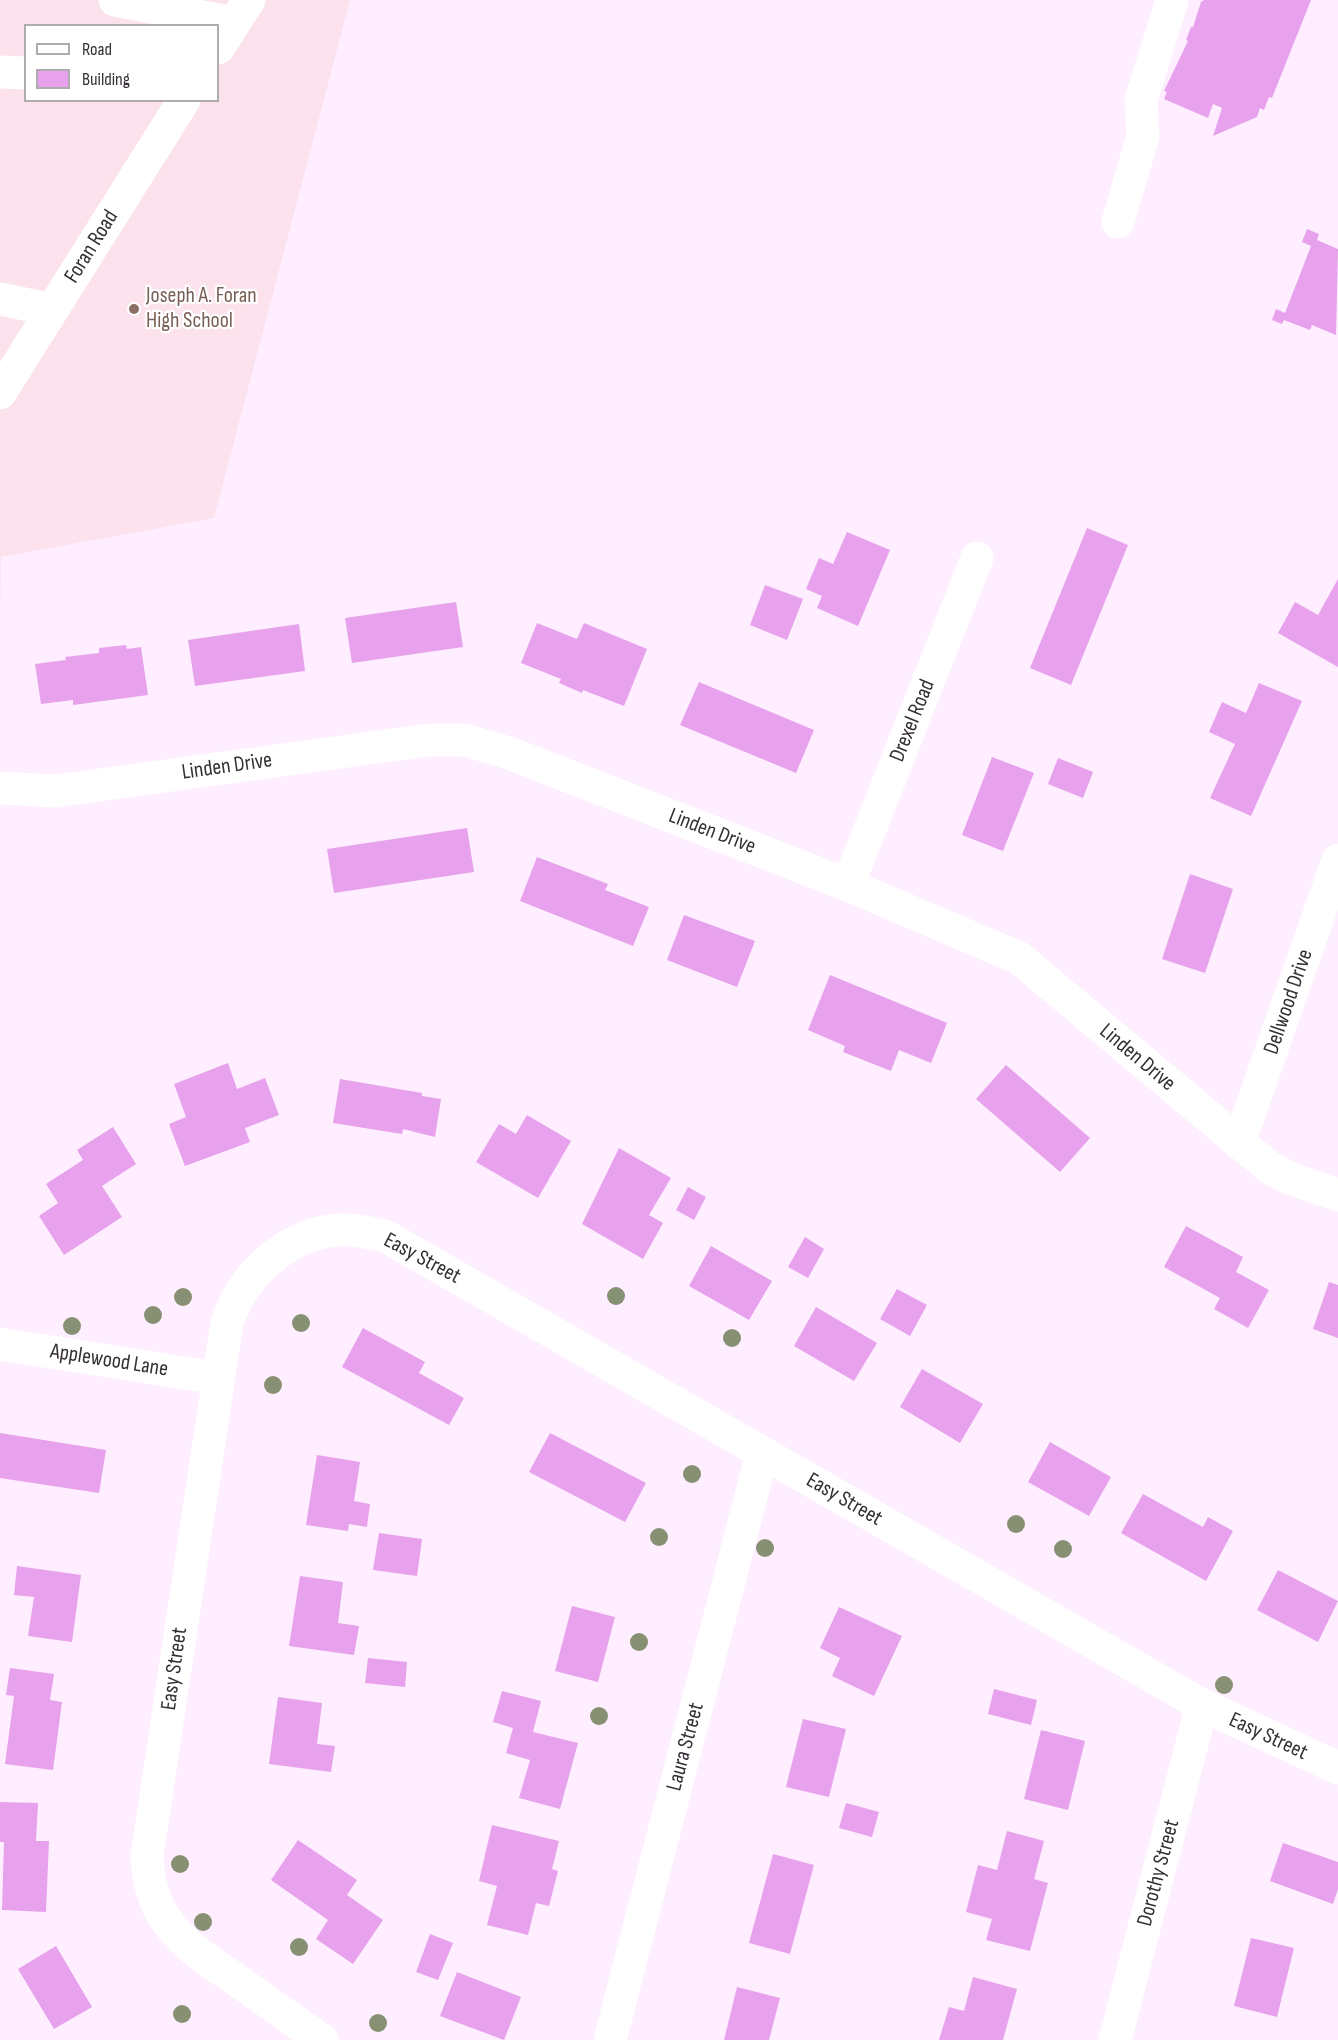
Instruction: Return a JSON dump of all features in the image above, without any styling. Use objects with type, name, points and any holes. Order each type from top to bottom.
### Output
[{"type":"street","points":[[1118,222],[1143,136],[1141,100],[1172,0]]},
{"type":"street","points":[[118,7],[233,24]]},
{"type":"street","points":[[0,72],[24,73]]},
{"type":"street","name":"Foran Road","points":[[0,393],[183,102]]},
{"type":"street","points":[[0,299],[52,310]]},
{"type":"street","name":"Drexel Road","points":[[848,885],[977,558]]},
{"type":"street","name":"Linden Drive","points":[[0,788],[56,791],[429,740],[465,740],[509,753],[848,885],[1019,958],[1269,1167],[1289,1178],[1338,1195]]},
{"type":"street","name":"Dellwood Drive","points":[[1239,1143],[1338,860]]},
{"type":"street","name":"Easy Street","points":[[322,2040],[190,1946],[168,1922],[159,1907],[148,1876],[147,1856],[217,1378],[232,1306],[240,1292],[264,1264],[280,1252],[322,1233],[343,1230],[385,1236],[1202,1706],[1338,1768]]},
{"type":"street","name":"Applewood Lane","points":[[0,1344],[217,1378]]},
{"type":"street","name":"Laura Street","points":[[610,2040],[762,1454]]},
{"type":"street","name":"Dorothy Street","points":[[1115,2040],[1202,1706]]},
{"type":"shaded area","name":"Joseph A. Foran High School","points":[[0,0],[350,0],[214,518],[1,557],[0,618]]},
{"type":"building","points":[[1204,0],[1311,0],[1272,98],[1269,97],[1264,110],[1260,108],[1257,117],[1213,136],[1222,108],[1213,104],[1208,118],[1164,99],[1167,92],[1164,91],[1188,41],[1186,40],[1201,2]]},
{"type":"building","points":[[1307,229],[1319,234],[1317,240],[1338,249],[1336,335],[1312,325],[1310,330],[1284,320],[1282,324],[1272,320],[1276,309],[1285,313],[1311,246],[1302,242]]},
{"type":"building","points":[[1087,528],[1128,545],[1071,685],[1030,668]]},
{"type":"building","points":[[847,532],[890,550],[858,626],[817,608],[822,596],[806,589],[819,558],[833,564]]},
{"type":"building","points":[[1338,579],[1338,667],[1278,633],[1295,602],[1318,615]]},
{"type":"building","points":[[765,585],[803,599],[787,640],[750,625]]},
{"type":"building","points":[[456,602],[463,647],[352,663],[345,618]]},
{"type":"building","points":[[537,623],[577,639],[584,623],[647,649],[624,706],[583,690],[582,693],[559,683],[561,679],[521,663]]},
{"type":"building","points":[[299,624],[305,671],[195,686],[188,640]]},
{"type":"building","points":[[126,645],[127,649],[141,647],[148,695],[73,705],[73,700],[41,704],[35,664],[66,660],[65,657],[99,653],[99,648]]},
{"type":"building","points":[[699,682],[814,730],[796,773],[680,725]]},
{"type":"building","points":[[1259,683],[1302,701],[1251,816],[1210,798],[1235,744],[1209,732],[1222,702],[1246,713]]},
{"type":"building","points":[[992,757],[1034,773],[1003,851],[962,835]]},
{"type":"building","points":[[1058,758],[1093,772],[1083,798],[1048,784]]},
{"type":"building","points":[[467,828],[474,872],[334,893],[327,849]]},
{"type":"building","points":[[537,857],[608,884],[605,890],[649,907],[633,946],[520,901]]},
{"type":"building","points":[[1190,874],[1233,889],[1205,973],[1162,959]]},
{"type":"building","points":[[684,915],[755,941],[737,987],[667,960]]},
{"type":"building","points":[[830,975],[947,1023],[931,1063],[899,1050],[891,1071],[843,1052],[845,1046],[808,1030]]},
{"type":"building","points":[[228,1063],[237,1089],[265,1078],[279,1115],[245,1128],[250,1142],[185,1166],[169,1124],[186,1117],[174,1084]]},
{"type":"building","points":[[1006,1065],[1090,1138],[1060,1172],[976,1099]]},
{"type":"building","points":[[340,1079],[422,1093],[422,1096],[441,1099],[435,1137],[403,1129],[402,1134],[333,1123]]},
{"type":"building","points":[[527,1115],[571,1141],[538,1198],[476,1162],[499,1124],[516,1134]]},
{"type":"building","points":[[113,1127],[136,1164],[102,1186],[122,1217],[64,1255],[39,1216],[58,1203],[46,1184],[83,1160],[77,1150]]},
{"type":"building","points":[[619,1148],[671,1178],[649,1215],[663,1223],[643,1259],[582,1224]]},
{"type":"building","points":[[688,1187],[706,1197],[694,1220],[676,1210]]},
{"type":"building","points":[[1186,1226],[1243,1257],[1236,1272],[1269,1290],[1248,1328],[1214,1309],[1220,1298],[1164,1267]]},
{"type":"building","points":[[805,1237],[824,1249],[808,1278],[788,1267]]},
{"type":"building","points":[[711,1246],[772,1281],[749,1320],[689,1286]]},
{"type":"building","points":[[1329,1282],[1338,1285],[1338,1338],[1313,1329]]},
{"type":"building","points":[[897,1289],[927,1305],[910,1336],[880,1319]]},
{"type":"building","points":[[816,1307],[877,1343],[854,1381],[794,1346]]},
{"type":"building","points":[[363,1328],[425,1362],[419,1373],[464,1398],[449,1425],[342,1367]]},
{"type":"building","points":[[922,1369],[983,1404],[960,1443],[900,1407]]},
{"type":"building","points":[[0,1433],[106,1450],[99,1493],[0,1478]]},
{"type":"building","points":[[550,1433],[646,1483],[625,1522],[529,1472]]},
{"type":"building","points":[[1050,1442],[1111,1477],[1089,1516],[1028,1482]]},
{"type":"building","points":[[317,1455],[360,1462],[354,1501],[370,1504],[367,1527],[349,1524],[348,1531],[306,1525]]},
{"type":"building","points":[[1143,1494],[1203,1527],[1208,1517],[1233,1531],[1206,1581],[1121,1533]]},
{"type":"building","points":[[379,1533],[422,1539],[417,1576],[373,1570]]},
{"type":"building","points":[[17,1566],[81,1575],[72,1642],[28,1636],[34,1597],[14,1595]]},
{"type":"building","points":[[1278,1570],[1338,1601],[1318,1642],[1257,1610]]},
{"type":"building","points":[[300,1576],[343,1582],[338,1623],[359,1626],[354,1655],[289,1646]]},
{"type":"building","points":[[572,1606],[615,1617],[598,1682],[555,1671]]},
{"type":"building","points":[[839,1607],[902,1636],[874,1696],[832,1676],[840,1658],[820,1648]]},
{"type":"building","points":[[368,1658],[407,1662],[405,1687],[365,1683]]},
{"type":"building","points":[[10,1668],[54,1674],[50,1700],[62,1702],[53,1770],[5,1764],[14,1696],[6,1695]]},
{"type":"building","points":[[994,1689],[1037,1700],[1031,1725],[988,1714]]},
{"type":"building","points":[[502,1691],[541,1701],[533,1732],[578,1743],[560,1809],[519,1798],[530,1760],[506,1753],[513,1728],[493,1722]]},
{"type":"building","points":[[278,1697],[322,1703],[317,1744],[335,1746],[331,1772],[269,1764]]},
{"type":"building","points":[[803,1719],[846,1729],[829,1797],[786,1787]]},
{"type":"building","points":[[1041,1730],[1085,1741],[1068,1810],[1024,1799]]},
{"type":"building","points":[[0,1802],[38,1803],[36,1841],[49,1841],[46,1912],[2,1910],[4,1842],[0,1842]]},
{"type":"building","points":[[846,1803],[879,1812],[872,1837],[839,1828]]},
{"type":"building","points":[[492,1825],[559,1841],[552,1869],[558,1871],[549,1906],[536,1903],[528,1935],[487,1925],[497,1886],[479,1881]]},
{"type":"building","points":[[1007,1831],[1044,1841],[1034,1879],[1048,1883],[1030,1951],[986,1940],[992,1919],[966,1912],[978,1865],[997,1870]]},
{"type":"building","points":[[298,1840],[357,1880],[347,1895],[383,1920],[353,1964],[316,1939],[328,1920],[271,1880]]},
{"type":"building","points":[[1283,1843],[1338,1862],[1338,1889],[1333,1904],[1270,1881]]},
{"type":"building","points":[[773,1854],[814,1865],[790,1954],[749,1943]]},
{"type":"building","points":[[430,1934],[453,1943],[438,1980],[416,1972]]},
{"type":"building","points":[[1251,1938],[1294,1948],[1277,2017],[1234,2006]]},
{"type":"building","points":[[56,1946],[92,2007],[54,2029],[18,1969]]},
{"type":"building","points":[[457,1972],[521,1997],[504,2040],[440,2016]]},
{"type":"building","points":[[973,1977],[1017,1989],[1003,2040],[939,2040],[949,2007],[964,2011]]},
{"type":"building","points":[[737,1987],[780,1998],[769,2040],[724,2040]]},
{"type":"place","name":"Joseph A. Foran High School","points":[[134,309]]}]
